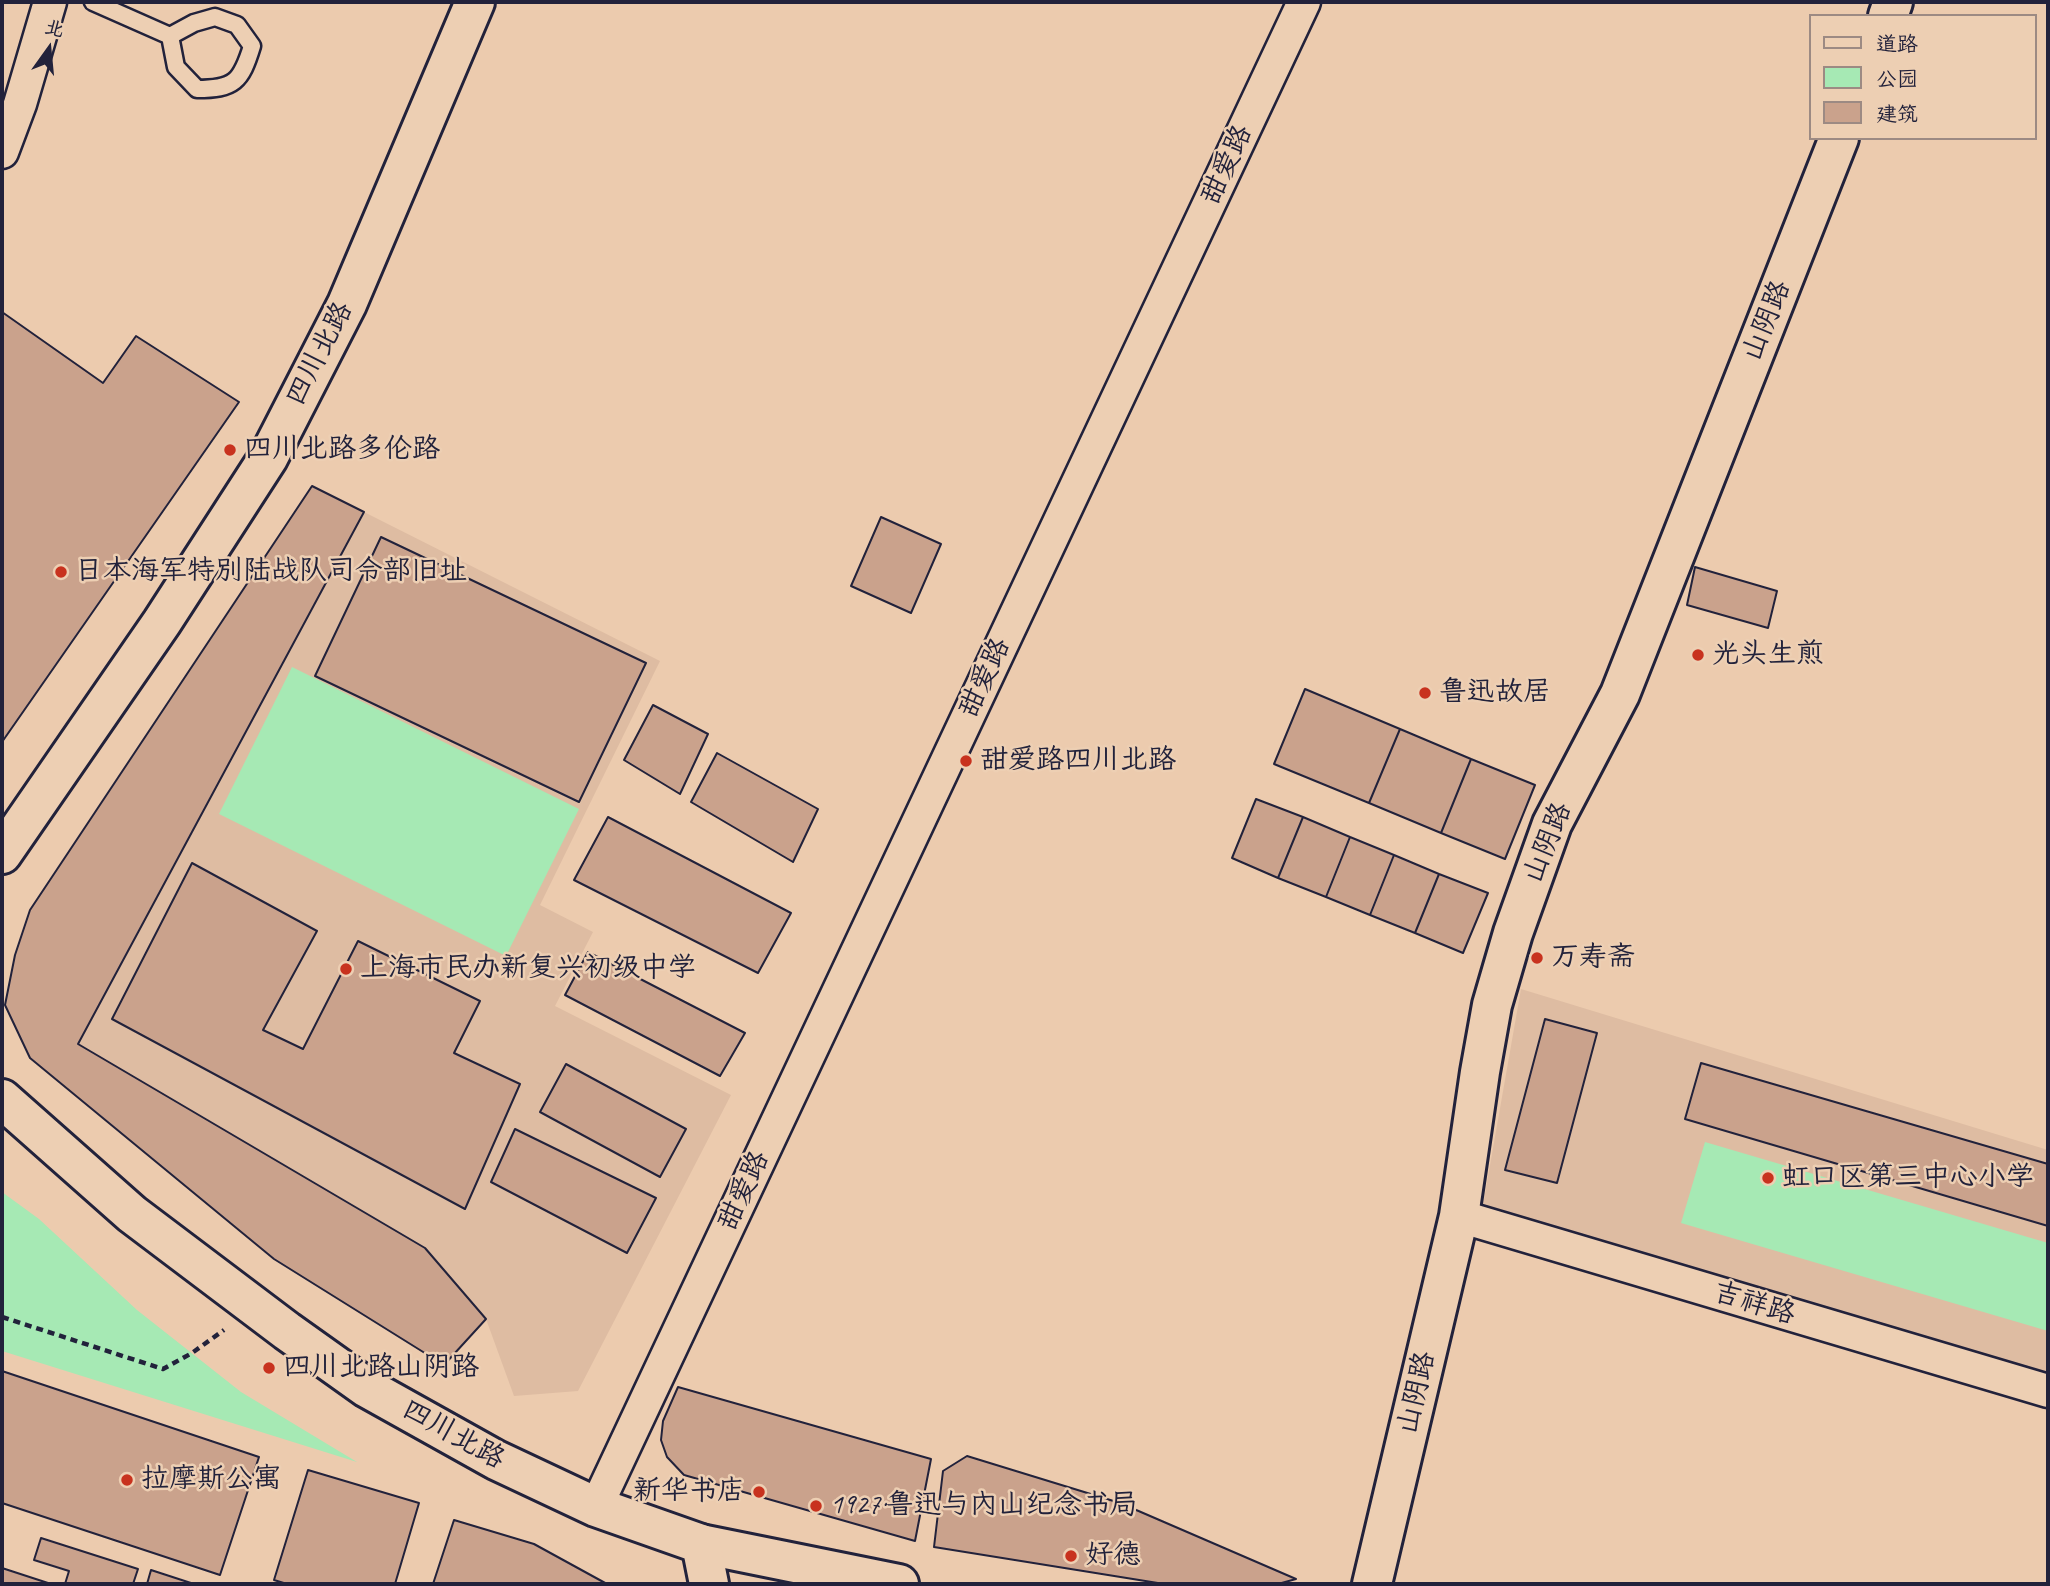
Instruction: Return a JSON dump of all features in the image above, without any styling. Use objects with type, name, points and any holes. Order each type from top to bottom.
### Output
[{"type":"main road","name":"四川北路","points":[[2,854],[162,622],[268,458],[347,304],[475,2]]},
{"type":"main road","name":"山阴路","points":[[1372,1584],[1459,1216],[1490,1019],[1513,933],[1552,824],[1620,694],[1838,140]]},
{"type":"main road","name":"四川北路","points":[[2,1099],[132,1214],[367,1388],[496,1460],[596,1507],[701,1544]]},
{"type":"main road","points":[[709,1584],[701,1544],[899,1584]]},
{"type":"street","points":[[2,152],[20,104],[50,2]]},
{"type":"street","name":"甜爱路","points":[[596,1507],[1304,2]]},
{"type":"street","name":"吉祥路","points":[[1459,1216],[2048,1391]]},
{"type":"lane","points":[[93,2],[170,36]]},
{"type":"lane","points":[[215,18],[237,24],[252,47],[244,72],[222,89],[197,89],[176,67],[170,36],[194,23],[215,18]]},
{"type":"path","points":[[2,1317],[163,1369],[192,1353],[255,1307]]},
{"type":"shaded area","name":"上海市民办新复兴初级中学","points":[[364,512],[660,661],[540,905],[593,932],[555,1006],[731,1095],[578,1391],[514,1396],[486,1319],[425,1248],[78,1044]]},
{"type":"shaded area","name":"虹口区第三中心小学","points":[[1521,989],[2048,1150],[2048,1377],[1483,1205]]},
{"type":"green space","points":[[292,667],[579,809],[506,956],[219,814]]},
{"type":"green space","points":[[1705,1142],[2048,1243],[2048,1331],[1681,1223]]},
{"type":"green space","points":[[2,1192],[39,1219],[137,1310],[241,1392],[357,1462],[2,1351]]},
{"type":"building","name":"日本海军特别陆战队司令部旧址","points":[[2,312],[103,383],[136,336],[239,402],[2,742]]},
{"type":"building","points":[[312,486],[364,512],[78,1044],[425,1248],[486,1319],[444,1365],[274,1259],[30,1058],[5,1005],[15,955],[30,910]]},
{"type":"building","points":[[881,517],[941,544],[911,613],[851,586]]},
{"type":"building","points":[[381,537],[646,663],[579,802],[315,676]]},
{"type":"building","points":[[1695,567],[1777,591],[1768,628],[1687,605]]},
{"type":"building","points":[[1305,689],[1400,729],[1369,803],[1274,764]]},
{"type":"building","points":[[653,705],[708,734],[680,794],[624,760]]},
{"type":"building","points":[[1400,729],[1471,759],[1441,833],[1369,803]]},
{"type":"building","points":[[717,753],[818,809],[793,862],[691,802]]},
{"type":"building","points":[[1471,759],[1535,785],[1505,859],[1441,833]]},
{"type":"building","points":[[1256,799],[1303,817],[1278,878],[1232,858]]},
{"type":"building","points":[[608,817],[791,913],[758,973],[574,880]]},
{"type":"building","points":[[1303,817],[1350,837],[1326,897],[1278,878]]},
{"type":"building","points":[[1350,837],[1394,855],[1370,915],[1326,897]]},
{"type":"building","points":[[1394,855],[1439,874],[1415,933],[1370,915]]},
{"type":"building","points":[[192,863],[317,931],[263,1030],[303,1049],[358,941],[480,1001],[454,1053],[520,1084],[465,1209],[112,1019]]},
{"type":"building","points":[[1439,874],[1488,893],[1463,953],[1415,933]]},
{"type":"building","points":[[588,952],[745,1033],[720,1076],[565,995]]},
{"type":"building","points":[[1545,1019],[1597,1033],[1557,1183],[1505,1170]]},
{"type":"building","points":[[1701,1063],[2048,1164],[2048,1226],[1685,1119]]},
{"type":"building","points":[[566,1064],[686,1129],[660,1177],[540,1112]]},
{"type":"building","points":[[515,1129],[656,1198],[627,1253],[491,1182]]},
{"type":"building","name":"拉摩斯公寓","points":[[2,1371],[259,1457],[220,1575],[2,1503]]},
{"type":"building","points":[[678,1387],[931,1459],[915,1541],[684,1475],[667,1457],[661,1440],[663,1421]]},
{"type":"building","points":[[967,1456],[1120,1503],[1296,1579],[1278,1584],[1164,1584],[934,1547],[943,1471]]},
{"type":"building","points":[[308,1470],[419,1503],[395,1584],[287,1584],[274,1580]]},
{"type":"building","points":[[454,1520],[534,1544],[607,1584],[433,1584]]},
{"type":"building","points":[[41,1538],[138,1569],[133,1584],[65,1584],[69,1571],[34,1560]]},
{"type":"building","points":[[2,1568],[48,1583],[48,1584],[2,1584]]},
{"type":"building","points":[[151,1570],[194,1584],[147,1584]]},
{"type":"place","name":"四川北路多伦路","points":[[230,450]]},
{"type":"place","name":"日本海军特别陆战队司令部旧址","points":[[61,572]]},
{"type":"place","name":"光头生煎","points":[[1698,655]]},
{"type":"place","name":"鲁迅故居","points":[[1425,693]]},
{"type":"place","name":"甜爱路四川北路","points":[[966,761]]},
{"type":"place","name":"万寿斋","points":[[1537,958]]},
{"type":"place","name":"上海市民办新复兴初级中学","points":[[346,969]]},
{"type":"place","name":"虹口区第三中心小学","points":[[1768,1178]]},
{"type":"place","name":"四川北路山阴路","points":[[269,1368]]},
{"type":"place","name":"拉摩斯公寓","points":[[127,1480]]},
{"type":"place","name":"新华书店","points":[[759,1492]]},
{"type":"place","name":"1927·鲁迅与内山纪念书局","points":[[816,1506]]},
{"type":"place","name":"好德","points":[[1071,1556]]}]
